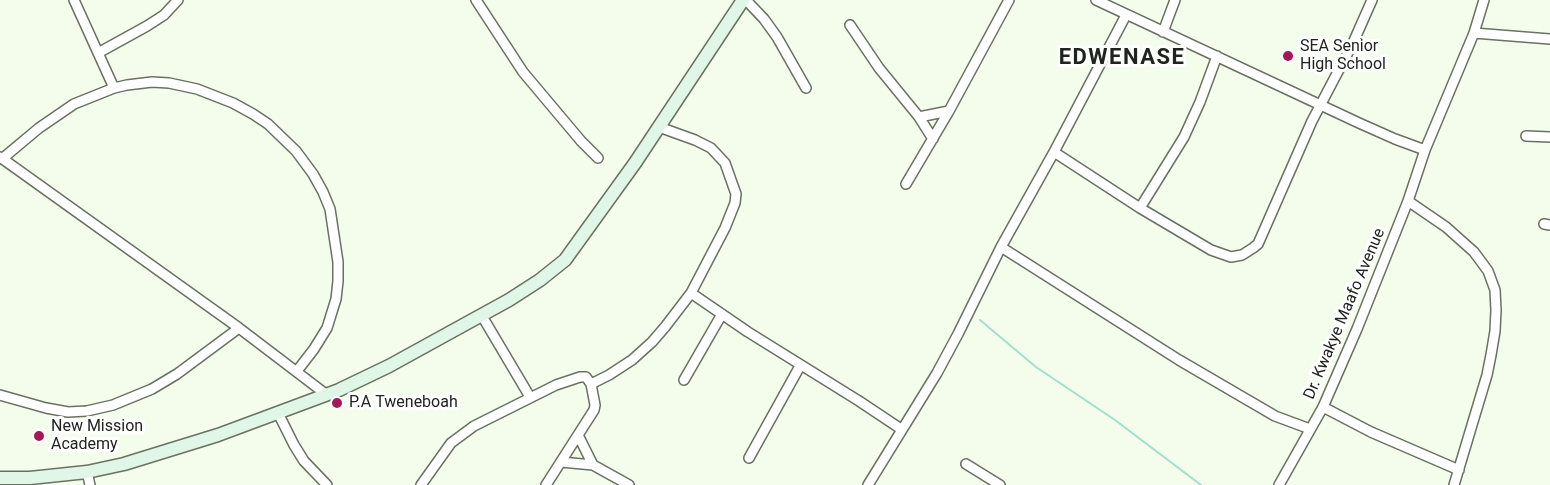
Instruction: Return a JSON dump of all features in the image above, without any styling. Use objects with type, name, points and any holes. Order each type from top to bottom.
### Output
[{"type":"street","points":[[74,0],[114,88]]},
{"type":"street","points":[[98,53],[164,15],[178,0]]},
{"type":"street","points":[[476,0],[523,72],[598,158]]},
{"type":"street","points":[[0,478],[25,482],[87,472],[124,464],[200,441],[327,395],[389,366],[525,290],[565,260],[596,219],[744,0],[771,28],[806,88]]},
{"type":"street","points":[[906,184],[949,111],[1009,0]]},
{"type":"street","points":[[1096,0],[1320,105],[1425,150]]},
{"type":"street","points":[[1163,32],[1175,0]]},
{"type":"street","points":[[1054,152],[1140,208],[1211,250],[1231,257],[1242,255],[1258,244],[1289,171],[1372,0]]},
{"type":"street","name":"Dr. Kwakye Maafo Avenue","points":[[1281,482],[1323,407],[1365,310],[1408,201],[1425,150],[1474,33],[1485,0]]},
{"type":"street","points":[[868,485],[947,353],[1001,247],[1126,15]]},
{"type":"street","points":[[850,25],[879,68],[919,117],[933,139]]},
{"type":"street","points":[[1474,33],[1550,39]]},
{"type":"street","points":[[1140,208],[1184,137],[1200,102],[1216,56]]},
{"type":"street","points":[[297,371],[327,328],[336,299],[339,281],[338,262],[330,209],[323,192],[296,151],[268,124],[233,103],[197,89],[152,82],[127,85],[89,97],[63,111],[1,158],[239,328],[327,395]]},
{"type":"street","points":[[919,117],[949,111]]},
{"type":"street","points":[[591,384],[626,364],[652,342],[691,293],[725,228],[735,203],[736,194],[724,163],[711,148],[659,127]]},
{"type":"street","points":[[1526,136],[1550,136]]},
{"type":"street","points":[[1408,201],[1446,227],[1481,259],[1495,290],[1495,331],[1491,355],[1454,485]]},
{"type":"street","points":[[1001,247],[1198,371],[1275,416],[1310,429]]},
{"type":"street","points":[[691,293],[800,366],[901,429]]},
{"type":"street","points":[[684,380],[722,314]]},
{"type":"street","points":[[482,316],[530,397]]},
{"type":"street","points":[[0,395],[68,412],[87,411],[113,405],[162,383],[239,328]]},
{"type":"street","points":[[749,458],[800,366]]},
{"type":"street","points":[[421,485],[443,453],[458,437],[474,426],[530,397],[577,377],[586,377],[591,384],[595,408],[546,485]]},
{"type":"street","points":[[1323,407],[1371,432],[1459,470]]},
{"type":"street","points":[[278,413],[304,461],[327,485]]},
{"type":"street","points":[[578,435],[593,465]]},
{"type":"street","points":[[561,462],[593,465],[629,485]]},
{"type":"street","points":[[966,464],[1000,485]]},
{"type":"street","points":[[87,472],[90,485]]},
{"type":"street","points":[[1281,482],[1292,485]]},
{"type":"waterway","points":[[980,320],[1036,367],[1115,420],[1201,485]]},
{"type":"place","name":"SEA Senior High School","points":[[1288,56]]},
{"type":"place","name":"P.A Tweneboah","points":[[337,403]]},
{"type":"place","name":"New Mission Academy","points":[[39,436]]},
{"type":"district","name":"EDWENASE","points":[[1122,58]]}]
